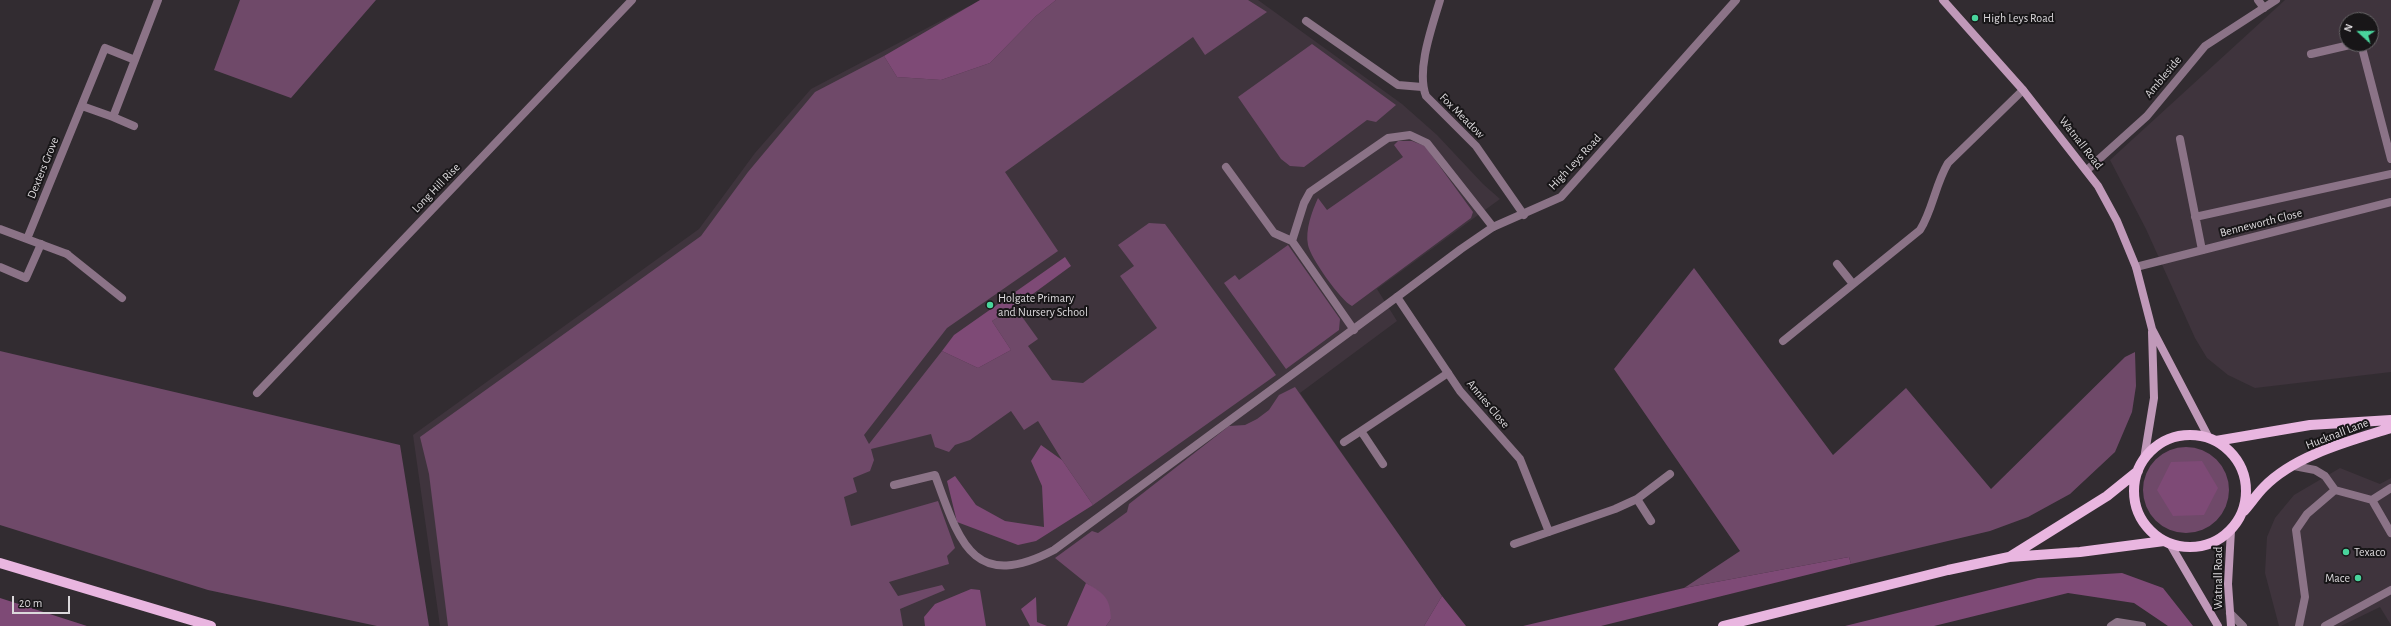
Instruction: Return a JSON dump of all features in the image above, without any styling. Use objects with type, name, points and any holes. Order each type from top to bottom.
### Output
[{"type":"main road","name":"Watnall Road","points":[[1943,0],[2023,90],[2087,170],[2098,186],[2117,221],[2136,267],[2152,329],[2154,398],[2144,460]]},
{"type":"main road","name":"Watnall Road","points":[[2152,329],[2212,440]]},
{"type":"main road","name":"Hucknall Lane","points":[[2212,440],[2310,425],[2391,420]]},
{"type":"main road","name":"Hucknall Lane","points":[[2241,515],[2265,486],[2294,466],[2328,449],[2391,428]]},
{"type":"main road","points":[[1723,626],[2009,557],[2080,552],[2167,543],[2186,547],[2201,547],[2214,542],[2231,530],[2241,515],[2246,500],[2246,485],[2241,468],[2232,453],[2212,440],[2190,435],[2175,437],[2158,445],[2144,460],[2138,471],[2134,490],[2137,511],[2152,533],[2167,543]]},
{"type":"main road","points":[[2009,557],[2107,496],[2138,471]]},
{"type":"main road","name":"Watnall Road","points":[[2231,530],[2228,584],[2231,626]]},
{"type":"main road","name":"Watnall Road","points":[[2167,543],[2218,626]]},
{"type":"main road","points":[[0,563],[211,626]]},
{"type":"street","points":[[112,117],[158,0]]},
{"type":"street","name":"Long Hill Rise","points":[[258,393],[632,0]]},
{"type":"street","points":[[1306,21],[1398,85],[1422,87],[1427,45],[1440,0]]},
{"type":"street","name":"High Leys Road","points":[[894,485],[935,475],[954,524],[963,541],[975,557],[992,565],[1015,566],[1036,560],[1054,550],[1354,330],[1461,248],[1493,227],[1524,215],[1561,197],[1736,0]]},
{"type":"street","points":[[2258,0],[2264,8]]},
{"type":"street","name":"Ambleside","points":[[2087,170],[2146,116],[2205,46],[2276,0]]},
{"type":"street","points":[[2311,54],[2339,47]]},
{"type":"street","name":"Dexters Grove","points":[[27,239],[105,48],[135,60]]},
{"type":"street","points":[[2363,52],[2391,159]]},
{"type":"street","name":"Fox Meadow","points":[[1422,87],[1426,96],[1476,146],[1524,215]]},
{"type":"street","points":[[1783,342],[1920,230],[1930,214],[1939,178],[1948,163],[2023,90]]},
{"type":"street","points":[[82,106],[134,126]]},
{"type":"street","points":[[1292,241],[1304,203],[1310,192],[1388,138],[1410,135],[1427,143],[1493,227]]},
{"type":"street","points":[[2180,139],[2202,250]]},
{"type":"street","points":[[1226,167],[1274,234],[1292,241],[1354,330]]},
{"type":"street","points":[[2195,217],[2391,174]]},
{"type":"street","name":"Benneworth Close","points":[[2136,267],[2391,202]]},
{"type":"street","points":[[0,229],[67,254],[122,298]]},
{"type":"street","points":[[0,267],[26,278],[41,244]]},
{"type":"street","points":[[1837,264],[1853,284]]},
{"type":"street","name":"Annies Close","points":[[1397,297],[1460,391],[1520,460],[1549,532]]},
{"type":"street","points":[[1344,442],[1448,373]]},
{"type":"street","points":[[1360,431],[1383,464]]},
{"type":"street","points":[[2294,466],[2315,470],[2325,476],[2335,490],[2372,500],[2391,533]]},
{"type":"street","points":[[1514,544],[1615,509],[1637,499],[1670,474]]},
{"type":"street","points":[[2372,500],[2391,488]]},
{"type":"street","points":[[2299,626],[2305,598],[2296,530],[2307,514],[2335,490]]},
{"type":"street","points":[[1637,499],[1651,521]]},
{"type":"street","points":[[2325,626],[2391,590]]},
{"type":"street","points":[[2230,613],[2243,626]]},
{"type":"street","points":[[2111,626],[2117,622],[2142,626]]},
{"type":"shaded area","points":[[240,0],[376,0],[291,98],[214,70]]},
{"type":"shaded area","points":[[980,0],[1056,0],[1036,16],[990,63],[941,80],[897,77],[884,56]]},
{"type":"shaded area","name":"Holgate Primary and Nursery School","points":[[986,0],[1258,0],[1402,104],[1437,135],[1483,184],[1500,199],[1377,289],[1397,321],[1300,393],[1442,596],[1424,626],[440,626],[413,435],[699,229],[755,153],[811,89],[967,7]]},
{"type":"shaded area","points":[[1056,0],[1248,0],[1267,12],[1205,55],[1193,37],[1005,172],[1058,251],[947,328],[864,435],[869,444],[942,351],[978,368],[1011,350],[992,321],[1015,307],[1038,339],[1028,346],[1052,380],[1083,383],[1157,328],[1120,276],[1134,266],[1118,245],[1149,223],[1165,224],[1276,375],[1093,505],[1062,460],[1038,421],[1024,430],[1011,411],[970,440],[955,445],[949,452],[935,447],[931,434],[871,449],[874,460],[870,471],[853,478],[857,492],[844,497],[851,526],[938,501],[955,548],[947,556],[949,564],[889,582],[898,596],[942,585],[945,590],[900,609],[903,626],[448,626],[429,474],[420,437],[701,236],[748,172],[815,92],[884,56],[897,77],[941,80],[990,63],[1036,16]]},
{"type":"shaded area","points":[[2285,0],[2391,0],[2391,372],[2255,388],[2228,375],[2207,358],[2195,338],[2146,229],[2110,160]]},
{"type":"shaded area","points":[[1312,44],[1396,105],[1376,122],[1367,120],[1304,167],[1290,166],[1281,159],[1238,97]]},
{"type":"shaded area","points":[[1398,141],[1412,141],[1425,146],[1473,212],[1471,218],[1352,306],[1334,288],[1310,251],[1307,233],[1313,209],[1318,198],[1327,210],[1403,157],[1394,145]]},
{"type":"shaded area","points":[[1288,245],[1340,319],[1339,330],[1286,369],[1224,283],[1235,275],[1239,280]]},
{"type":"shaded area","points":[[1065,257],[1071,266],[1015,307],[992,321],[1011,350],[978,368],[942,351],[954,335]]},
{"type":"shaded area","points":[[1694,268],[1833,455],[1906,388],[1991,489],[2125,357],[2135,352],[2136,386],[2132,412],[2115,452],[2070,494],[2028,517],[1990,531],[1851,564],[1849,557],[1684,588],[1740,551],[1614,369]]},
{"type":"shaded area","points":[[0,351],[400,445],[429,626],[377,626],[208,590],[0,525]]},
{"type":"shaded area","points":[[1295,387],[1442,596],[1424,626],[1106,626],[1111,619],[1098,591],[1055,558],[1092,531],[1098,533],[1127,512],[1129,504],[1229,426],[1245,425],[1257,419],[1269,410],[1279,395]]},
{"type":"shaded area","points":[[1041,445],[1062,460],[1093,505],[1036,541],[1018,545],[957,522],[947,481],[955,476],[976,505],[1005,521],[1044,527],[1042,486],[1031,461]]},
{"type":"shaded area","points":[[2186,447],[2203,450],[2217,459],[2226,473],[2229,490],[2226,507],[2217,521],[2203,530],[2186,533],[2169,530],[2155,521],[2146,507],[2143,490],[2146,473],[2155,459],[2169,450]]},
{"type":"shaded area","points":[[2202,461],[2218,488],[2204,515],[2173,516],[2157,490],[2171,462]]},
{"type":"shaded area","points":[[2340,468],[2380,484],[2391,478],[2391,625],[2380,607],[2341,626],[2279,626],[2265,573],[2267,537],[2275,518],[2294,495]]},
{"type":"shaded area","points":[[1849,557],[1851,564],[1601,626],[1523,626],[1684,588]]},
{"type":"shaded area","points":[[2122,573],[2163,588],[2193,626],[2168,626],[2134,603],[2068,593],[1934,626],[1845,626],[2038,578]]},
{"type":"shaded area","points":[[1086,583],[1098,590],[1108,601],[1111,619],[1106,626],[1067,626]]},
{"type":"shaded area","points":[[971,589],[980,590],[986,626],[925,626],[924,617],[935,604]]},
{"type":"shaded area","points":[[1442,596],[1466,626],[1424,626]]},
{"type":"shaded area","points":[[1036,597],[1037,622],[1047,626],[1030,626],[1021,609]]},
{"type":"shaded area","points":[[0,598],[87,626],[0,626]]},
{"type":"place","name":"High Leys Road","points":[[1975,18]]},
{"type":"place","name":"Holgate Primary and Nursery School","points":[[990,305]]},
{"type":"place","name":"Texaco","points":[[2346,552]]},
{"type":"place","name":"Mace","points":[[2358,578]]}]
